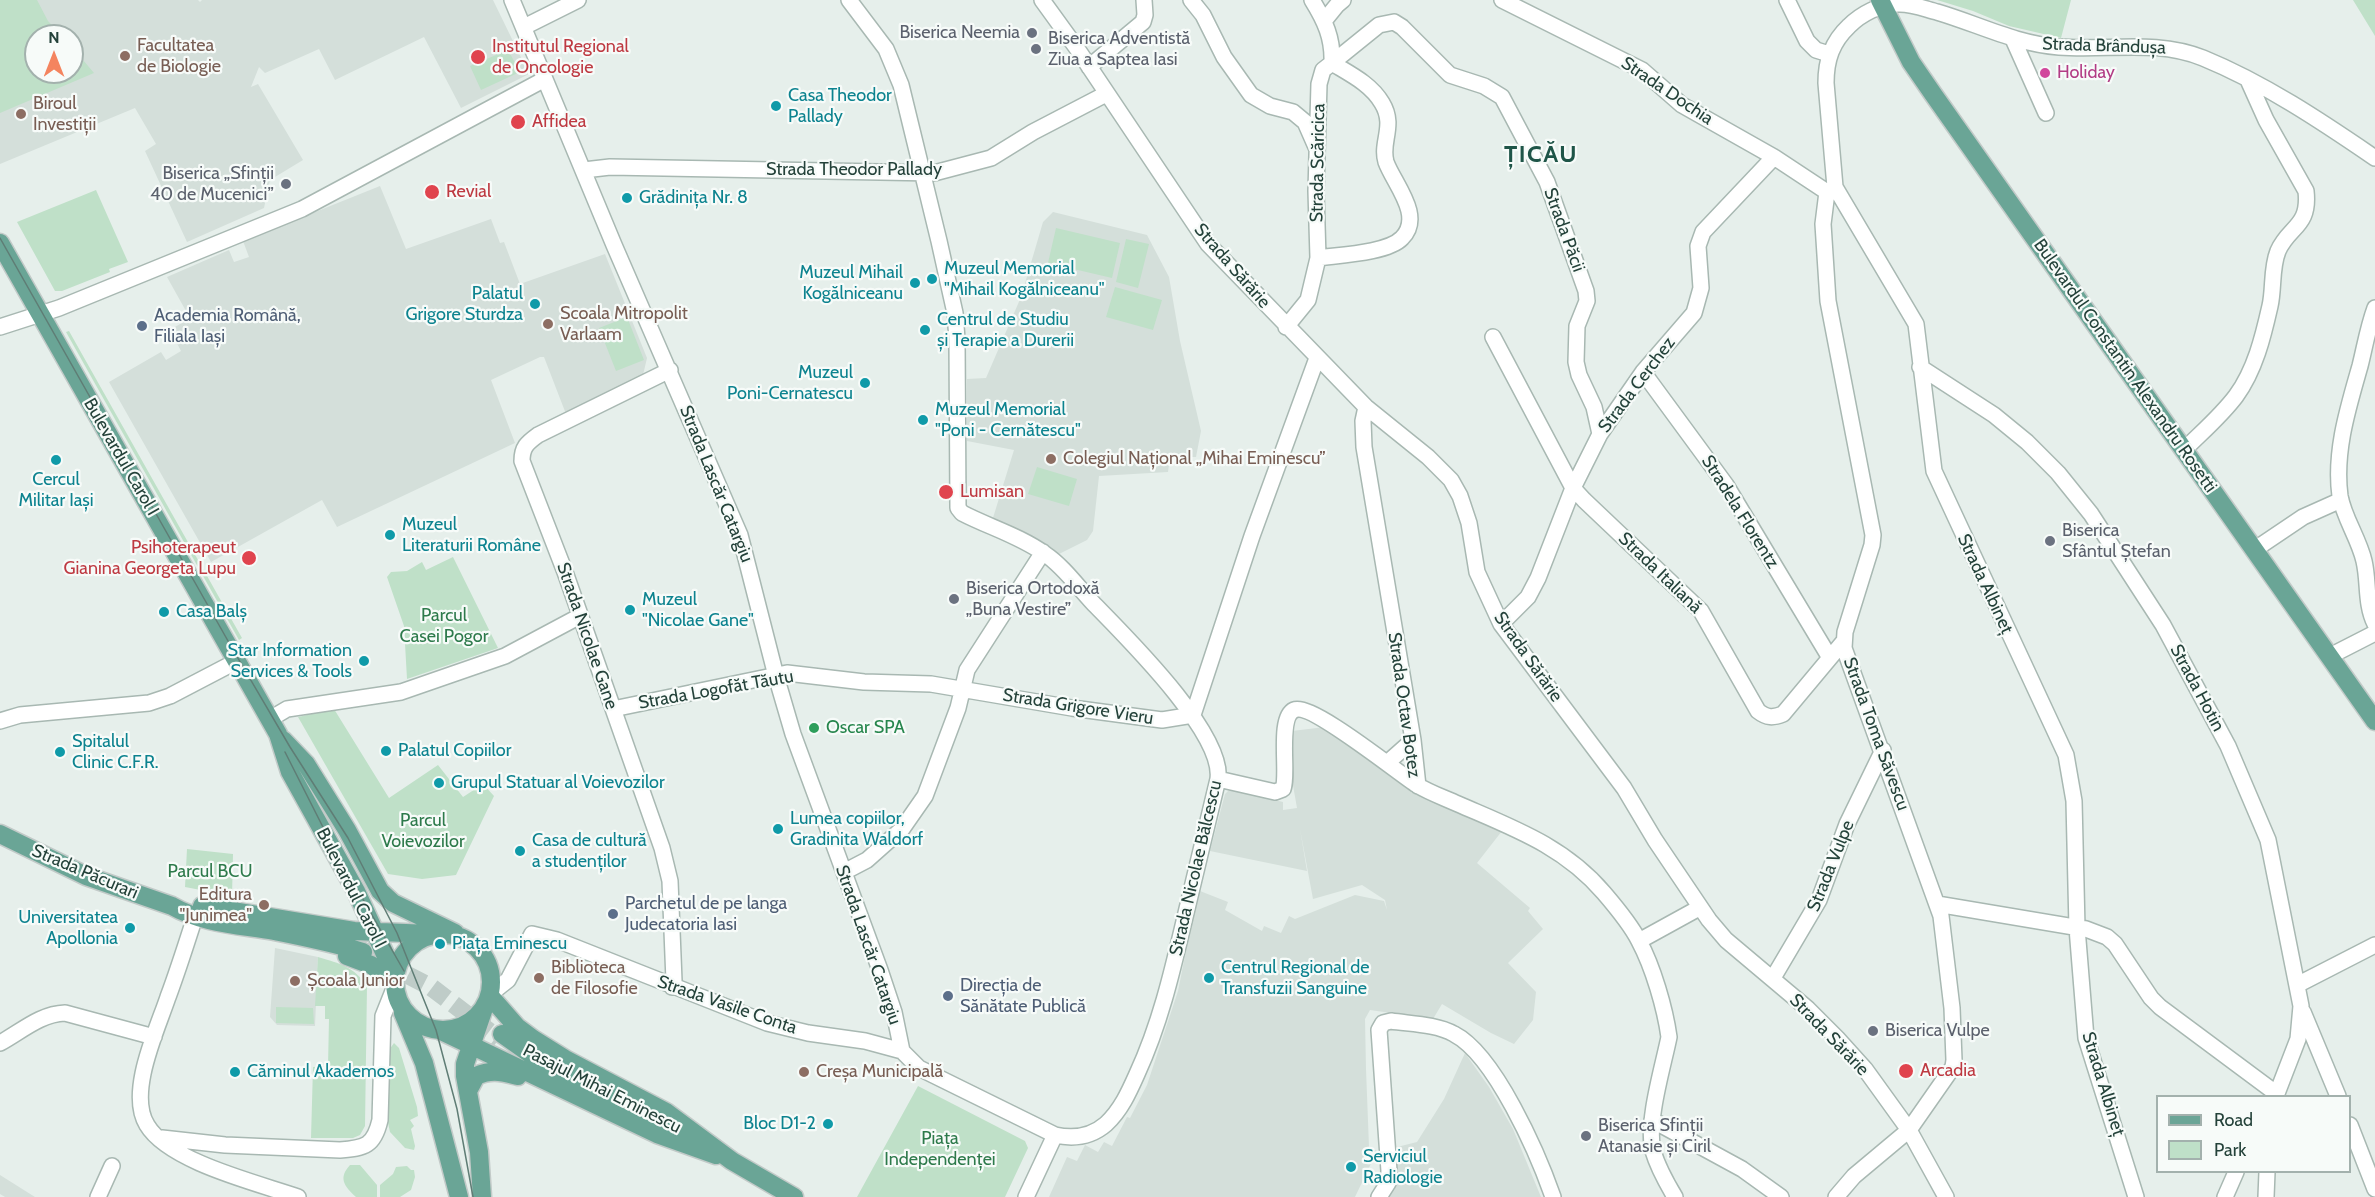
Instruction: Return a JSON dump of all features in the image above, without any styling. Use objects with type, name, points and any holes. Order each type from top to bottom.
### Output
[{"type":"main road","name":"Bulevardul Constantin Alexandru Rosetti","points":[[1882,3],[1911,62],[2375,721]]},
{"type":"main road","name":"Bulevardul Carol I","points":[[0,243],[274,726],[290,771],[357,895],[368,944],[395,981]]},
{"type":"main road","name":"Bulevardul Carol I","points":[[274,726],[306,764],[347,830],[380,891],[393,903],[433,920],[472,943]]},
{"type":"main road","name":"Strada Păcurari","points":[[0,834],[87,876],[182,912]]},
{"type":"main road","points":[[326,926],[345,923],[355,907],[357,895]]},
{"type":"main road","points":[[182,912],[204,906],[326,926],[368,944]]},
{"type":"main road","points":[[182,912],[225,923],[328,942],[368,944],[448,934],[472,943],[489,965],[491,984],[465,1064],[479,1152],[482,1197]]},
{"type":"main road","points":[[182,912],[216,930],[339,953],[371,965],[395,981]]},
{"type":"main road","points":[[438,934],[418,941],[405,952],[395,981],[399,1005],[424,1063],[459,1197]]},
{"type":"main road","points":[[441,1031],[454,1029],[473,1019],[487,999]]},
{"type":"main road","points":[[487,999],[532,1039],[666,1112],[702,1145]]},
{"type":"main road","points":[[399,1005],[418,1024],[441,1031],[657,1134],[702,1145],[795,1197]]},
{"type":"main road","name":"Pasajul Mihai Eminescu","points":[[500,1036],[531,1060],[581,1088],[702,1145]]},
{"type":"main road","points":[[468,1091],[476,1076],[488,1071],[499,1071],[552,1084]]},
{"type":"street","name":"Strada Lascăr Catargiu","points":[[512,0],[740,535],[793,734],[894,1012],[902,1051]]},
{"type":"street","points":[[524,27],[578,0]]},
{"type":"street","points":[[843,872],[867,860],[902,829],[925,796],[968,670],[1044,552],[976,520],[958,508],[955,313],[894,67],[886,48],[849,0]]},
{"type":"street","name":"Strada Sărărie","points":[[1042,0],[1208,244],[1366,407],[1428,457],[1451,480],[1460,496],[1469,523],[1477,572],[1501,624],[1624,788],[1654,840],[1699,908],[1726,940],[1773,978],[1837,1038],[1864,1069],[1909,1131],[1946,1197]]},
{"type":"street","points":[[1089,67],[1143,22],[1144,0]]},
{"type":"street","points":[[1191,0],[1203,15],[1224,57],[1251,95],[1270,106],[1293,112],[1305,122],[1318,150]]},
{"type":"street","points":[[1312,0],[1332,41],[1332,63],[1370,88],[1383,104],[1389,130],[1384,152],[1386,162],[1407,206],[1410,220],[1404,237],[1389,246],[1318,258]]},
{"type":"street","points":[[1324,21],[1336,5],[1343,0]]},
{"type":"street","name":"Strada Dochia","points":[[1502,0],[1642,70],[1682,105],[1831,190]]},
{"type":"street","points":[[1787,0],[1807,41],[1816,50],[1829,54]]},
{"type":"street","name":"Strada Albineț","points":[[1882,3],[1853,22],[1842,33],[1829,54],[1826,83],[1831,190],[1916,324],[1931,463],[1936,479],[2067,762],[2074,801],[2077,928],[2086,1038],[2136,1197]]},
{"type":"street","name":"Strada Brândușa","points":[[1882,3],[1920,7],[1966,20],[2013,39],[2058,47],[2145,46],[2175,49],[2204,58],[2314,117],[2375,158]]},
{"type":"street","name":"Strada Păcii","points":[[1332,63],[1379,25],[1394,22],[1402,27],[1450,75],[1484,86],[1502,97],[1547,182],[1586,291],[1587,301],[1577,326],[1576,362],[1579,375],[1594,407],[1600,434]]},
{"type":"street","points":[[2013,39],[2046,113]]},
{"type":"street","name":"Strada Scăricica","points":[[1286,327],[1308,300],[1318,258],[1319,84],[1323,70],[1332,63]]},
{"type":"street","points":[[0,327],[59,308],[302,209],[545,79]]},
{"type":"street","points":[[2185,449],[2229,405],[2251,371],[2271,304],[2278,250],[2301,223],[2307,199],[2306,191],[2266,120],[2248,80]]},
{"type":"street","name":"Strada Theodor Pallady","points":[[584,170],[620,167],[934,174],[991,158],[1033,132],[1106,94]]},
{"type":"street","name":"Strada Cerchez","points":[[1501,624],[1528,597],[1538,578],[1573,488],[1600,434],[1643,372],[1694,313],[1701,288],[1698,246],[1702,232],[1774,157]]},
{"type":"street","name":"Strada Toma Săvescu","points":[[1831,190],[1824,224],[1828,301],[1873,535],[1844,648],[1937,904],[1943,932],[1952,1008],[1954,1064],[1909,1131],[1854,1176],[1836,1197]]},
{"type":"street","points":[[2375,308],[2343,426],[2338,476],[2341,500],[2365,564],[2366,592],[2375,624]]},
{"type":"street","name":"Strada Italiană","points":[[1493,337],[1573,488],[1701,611],[1758,711],[1775,718],[1783,714],[1844,641]]},
{"type":"street","points":[[1193,715],[1252,536],[1317,358]]},
{"type":"street","name":"Strada Hotin","points":[[1920,367],[1994,415],[2027,442],[2058,473],[2091,514],[2163,625],[2228,746],[2268,840],[2301,1006],[2298,1039],[2276,1095]]},
{"type":"street","name":"Strada Nicolae Gane","points":[[669,370],[538,435],[527,442],[522,451],[522,461],[651,813],[667,864],[674,942],[672,987]]},
{"type":"street","name":"Stradela Florentz","points":[[1643,372],[1726,485],[1830,658]]},
{"type":"street","name":"Strada Octav Botez","points":[[1366,407],[1363,421],[1364,447],[1413,740],[1418,786]]},
{"type":"street","points":[[2254,550],[2303,517],[2341,500]]},
{"type":"street","name":"Strada Nicolae Bălcescu","points":[[1044,552],[1148,660],[1193,715],[1216,758],[1219,769],[1163,1009],[1142,1064],[1121,1107],[1104,1126],[1079,1137],[1068,1138],[1055,1135]]},
{"type":"street","points":[[274,726],[287,709],[401,692],[505,656],[580,616]]},
{"type":"street","points":[[2330,656],[2375,633]]},
{"type":"street","points":[[0,721],[20,715],[149,703],[170,696],[237,661]]},
{"type":"street","name":"Strada Logofăt Tăutu","points":[[613,709],[787,673],[864,682],[931,684],[963,689]]},
{"type":"street","name":"Strada Grigore Vieru","points":[[963,689],[1072,708],[1162,720],[1193,715]]},
{"type":"street","name":"Strada Octav Botez","points":[[1218,779],[1275,792],[1283,789],[1286,782],[1283,751],[1289,716],[1293,711],[1301,710],[1330,724],[1418,786]]},
{"type":"street","points":[[1387,763],[1413,740]]},
{"type":"street","name":"Strada Vulpe","points":[[1773,978],[1819,900],[1847,824],[1882,750]]},
{"type":"street","points":[[1418,786],[1547,844],[1559,852],[1604,893],[1639,941],[1653,975],[1669,1037],[1652,1120],[1652,1148],[1662,1175],[1675,1197]]},
{"type":"street","points":[[1937,904],[2086,929],[2107,937],[2115,944],[2151,998],[2160,1007],[2275,1095]]},
{"type":"street","points":[[1639,941],[1699,908]]},
{"type":"street","points":[[182,912],[143,1076],[141,1095],[143,1117],[147,1126],[159,1138],[181,1154],[207,1166],[298,1197]]},
{"type":"street","name":"Strada Vasile Conta","points":[[487,999],[508,980],[532,933],[557,940],[767,1023],[808,1033],[866,1041],[902,1051],[919,1068],[1055,1135]]},
{"type":"street","points":[[2297,985],[2375,945]]},
{"type":"street","points":[[159,1138],[225,1145],[340,1150],[367,1146],[378,1132],[383,1016],[395,981]]},
{"type":"street","points":[[2301,1006],[2338,1095]]},
{"type":"street","points":[[0,1042],[52,1013],[65,1013],[154,1037]]},
{"type":"street","points":[[1379,1197],[1388,1183],[1389,1171],[1379,1030],[1383,1023],[1391,1021],[1438,1029],[1467,1041],[1495,1078],[1516,1114],[1534,1148],[1553,1197]]},
{"type":"street","points":[[1652,1120],[1742,1169],[1781,1197]]},
{"type":"street","points":[[2351,1130],[2375,1189]]},
{"type":"street","points":[[1026,1197],[1055,1135]]},
{"type":"street","points":[[207,1166],[206,1154],[209,1149],[225,1145]]},
{"type":"street","points":[[98,1197],[112,1166]]},
{"type":"street","points":[[2225,1197],[2236,1173]]},
{"type":"street","points":[[2266,1197],[2267,1173]]},
{"type":"shaded area","points":[[0,0],[198,0],[200,2],[202,0],[493,0],[529,74],[461,108],[424,37],[335,80],[319,49],[265,73],[259,67],[251,87],[258,84],[303,160],[270,180],[264,208],[187,242],[145,151],[156,144],[135,108],[0,164]]},
{"type":"shaded area","points":[[380,186],[406,249],[491,219],[500,243],[504,242],[520,284],[605,254],[647,358],[643,375],[566,414],[544,357],[540,357],[491,380],[515,443],[337,527],[322,500],[211,562],[109,382],[161,352],[166,360],[181,351],[170,330],[191,320],[167,277],[229,250],[234,262],[249,257],[243,241]]},
{"type":"shaded area","points":[[1053,212],[1147,235],[1169,277],[1180,341],[1201,431],[1196,457],[1170,457],[1168,472],[1099,476],[1093,531],[1087,540],[1057,555],[1041,542],[992,521],[1014,450],[967,441],[967,379],[986,378],[1021,297],[1043,222]]},
{"type":"shaded area","points":[[1325,727],[1502,831],[1477,863],[1530,908],[1528,911],[1543,929],[1508,963],[1536,992],[1533,1020],[1514,1044],[1442,1004],[1433,1019],[1370,1010],[1365,1019],[1369,1147],[1377,1151],[1355,1197],[1049,1197],[1067,1157],[1077,1161],[1085,1145],[1098,1152],[1104,1142],[1112,1146],[1147,1085],[1178,991],[1200,891],[1228,902],[1225,910],[1262,931],[1264,926],[1281,933],[1289,916],[1295,919],[1355,895],[1384,901],[1387,910],[1385,900],[1362,885],[1313,899],[1300,829],[1307,871],[1210,851],[1225,794],[1230,789],[1283,802],[1283,810],[1297,808],[1291,774],[1292,731]]},
{"type":"shaded area","name":"Școala Junior","points":[[275,948],[318,957],[315,1026],[277,1025],[270,1017]]},
{"type":"shaded area","points":[[1465,1053],[1489,1087],[1513,1129],[1541,1197],[1388,1197],[1394,1188],[1397,1147],[1417,1142],[1444,1099]]},
{"type":"shaded area","points":[[0,1175],[35,1197],[5,1197],[0,1194]]},
{"type":"green space","points":[[0,0],[37,0],[51,24],[24,24],[24,84],[68,84],[0,113]]},
{"type":"green space","points":[[1937,0],[2071,0],[2061,38],[2009,26],[1973,11]]},
{"type":"green space","points":[[2353,0],[2375,0],[2375,36]]},
{"type":"green space","points":[[508,50],[520,72],[481,90],[470,66]]},
{"type":"green space","points":[[84,61],[94,73],[84,77]]},
{"type":"green space","points":[[96,190],[128,262],[109,269],[110,272],[62,291],[55,291],[17,222]]},
{"type":"green space","points":[[1056,228],[1120,243],[1112,278],[1048,263]]},
{"type":"green space","points":[[1126,239],[1149,244],[1138,288],[1116,282]]},
{"type":"green space","points":[[1115,287],[1162,300],[1153,330],[1106,317]]},
{"type":"green space","points":[[627,317],[644,360],[616,371],[599,328]]},
{"type":"green space","points":[[69,331],[242,638],[239,640],[66,332]]},
{"type":"green space","points":[[1037,467],[1077,479],[1069,506],[1028,494]]},
{"type":"green space","name":"Parcul Casei Pogor","points":[[453,557],[498,648],[407,679],[404,626],[387,577],[391,572],[407,571],[422,562],[426,570]]},
{"type":"green space","name":"Parcul Voievozilor","points":[[334,709],[389,798],[438,765],[463,797],[483,784],[494,796],[456,875],[422,879],[388,874],[298,717]]},
{"type":"green space","name":"Parcul BCU","points":[[187,849],[233,854],[232,896],[185,887]]},
{"type":"green space","points":[[318,957],[351,970],[367,986],[365,1126],[360,1135],[353,1138],[311,1138],[313,1067],[328,1066],[329,1019],[325,1019],[325,1006],[315,1006]]},
{"type":"green space","points":[[276,1007],[313,1008],[314,1024],[276,1023]]},
{"type":"green space","points":[[394,1043],[399,1048],[417,1107],[418,1116],[410,1120],[414,1126],[411,1129],[414,1150],[405,1148],[390,1132],[388,1123],[389,1050]]},
{"type":"green space","name":"Piața Independenței","points":[[918,1086],[1025,1141],[1028,1148],[1005,1197],[857,1197]]},
{"type":"green space","points":[[350,1165],[360,1165],[377,1185],[377,1197],[356,1197],[348,1189],[343,1178]]},
{"type":"green space","points":[[407,1166],[414,1170],[415,1177],[411,1190],[400,1197],[380,1197],[380,1185],[393,1174],[396,1167]]},
{"type":"tunnel","points":[[384,963],[431,987],[499,1039]]},
{"type":"tram line","points":[[0,238],[232,648],[290,747],[348,838],[397,933],[436,1030],[457,1109],[473,1197]]},
{"type":"tram line","points":[[285,752],[332,845],[404,971]]},
{"type":"place","name":"Biserica Neemia","points":[[1032,33]]},
{"type":"place","name":"Biserica Adventistă Ziua a Saptea Iasi","points":[[1036,49]]},
{"type":"place","name":"Facultatea de Biologie","points":[[125,56]]},
{"type":"place","name":"Institutul Regional de Oncologie","points":[[478,57]]},
{"type":"place","name":"Holiday","points":[[2045,73]]},
{"type":"place","name":"Casa Theodor Pallady","points":[[776,106]]},
{"type":"place","name":"Biroul Investiții","points":[[21,114]]},
{"type":"place","name":"Affidea","points":[[518,122]]},
{"type":"place","name":"Biserica „Sfinții 40 de Mucenici”","points":[[286,184]]},
{"type":"place","name":"Revial","points":[[432,192]]},
{"type":"place","name":"Grădinița Nr. 8","points":[[627,198]]},
{"type":"place","name":"Muzeul Memorial \"Mihail Kogălniceanu\"","points":[[932,279]]},
{"type":"place","name":"Muzeul Mihail Kogălniceanu","points":[[915,283]]},
{"type":"place","name":"Palatul Grigore Sturdza","points":[[535,304]]},
{"type":"place","name":"Scoala Mitropolit Varlaam","points":[[548,324]]},
{"type":"place","name":"Academia Română, Filiala Iași","points":[[142,326]]},
{"type":"place","name":"Centrul de Studiu și Terapie a Durerii","points":[[925,330]]},
{"type":"place","name":"Muzeul Poni-Cernatescu","points":[[865,383]]},
{"type":"place","name":"Muzeul Memorial \"Poni - Cernătescu\"","points":[[923,420]]},
{"type":"place","name":"Colegiul Național „Mihai Eminescu”","points":[[1051,459]]},
{"type":"place","name":"Cercul Militar Iași","points":[[56,460]]},
{"type":"place","name":"Lumisan","points":[[946,492]]},
{"type":"place","name":"Muzeul Literaturii Române","points":[[390,535]]},
{"type":"place","name":"Biserica Sfântul Ștefan","points":[[2050,541]]},
{"type":"place","name":"Psihoterapeut Gianina Georgeta Lupu","points":[[249,558]]},
{"type":"place","name":"Biserica Ortodoxă „Buna Vestire”","points":[[954,599]]},
{"type":"place","name":"Muzeul \"Nicolae Gane\"","points":[[630,610]]},
{"type":"place","name":"Casa Balș","points":[[164,612]]},
{"type":"place","name":"Star Information Services & Tools","points":[[364,661]]},
{"type":"place","name":"Oscar SPA","points":[[814,728]]},
{"type":"place","name":"Palatul Copiilor","points":[[386,751]]},
{"type":"place","name":"Spitalul Clinic C.F.R.","points":[[60,752]]},
{"type":"place","name":"Grupul Statuar al Voievozilor","points":[[439,783]]},
{"type":"place","name":"Lumea copiilor, Gradinita Waldorf","points":[[778,829]]},
{"type":"place","name":"Casa de cultură a studenților","points":[[520,851]]},
{"type":"place","name":"Editura \"Junimea\"","points":[[264,905]]},
{"type":"place","name":"Parchetul de pe langa Judecatoria Iasi","points":[[613,914]]},
{"type":"place","name":"Universitatea Apollonia","points":[[130,928]]},
{"type":"place","name":"Piața Eminescu","points":[[440,944]]},
{"type":"place","name":"Biblioteca de Filosofie","points":[[539,978]]},
{"type":"place","name":"Centrul Regional de Transfuzii Sanguine","points":[[1209,978]]},
{"type":"place","name":"Școala Junior","points":[[295,981]]},
{"type":"place","name":"Direcția de Sănătate Publică","points":[[948,996]]},
{"type":"place","name":"Biserica Vulpe","points":[[1873,1031]]},
{"type":"place","name":"Arcadia","points":[[1906,1071]]},
{"type":"place","name":"Căminul Akademos","points":[[235,1072]]},
{"type":"place","name":"Creșa Municipală","points":[[804,1072]]},
{"type":"place","name":"Bloc D1-2","points":[[828,1124]]},
{"type":"place","name":"Biserica Sfinții Atanasie și Ciril","points":[[1586,1136]]},
{"type":"place","name":"Serviciul Radiologie","points":[[1351,1167]]},
{"type":"district","name":"ȚICĂU","points":[[1541,155]]}]
